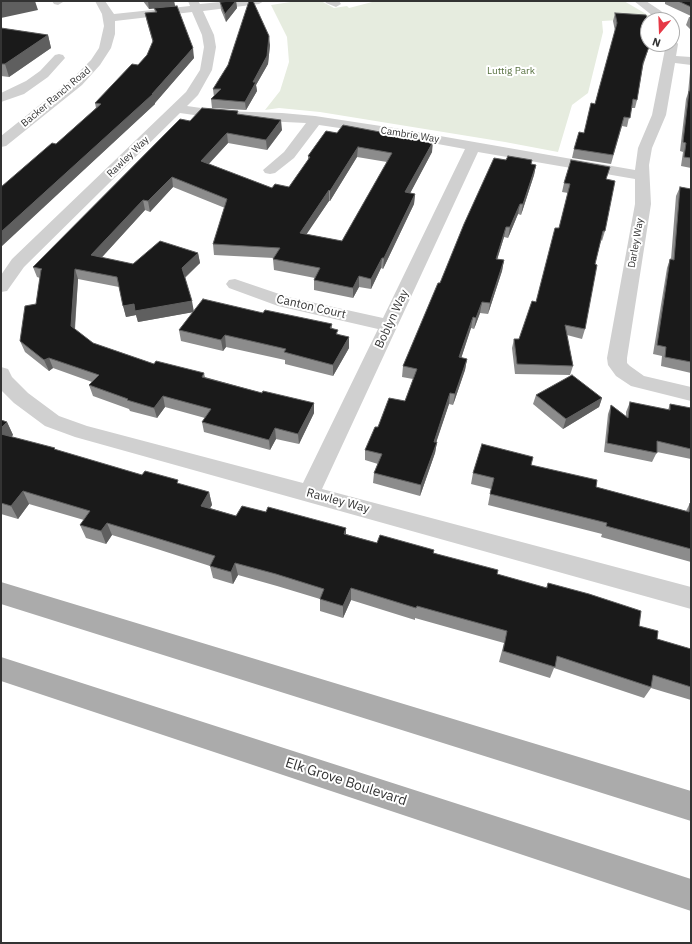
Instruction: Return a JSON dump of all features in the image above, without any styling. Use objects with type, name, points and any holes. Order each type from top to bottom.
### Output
[{"type":"main road","points":[[1,593],[691,806]]},
{"type":"main road","name":"Elk Grove Boulevard","points":[[1,669],[691,895]]},
{"type":"street","points":[[100,1],[109,18],[195,5],[259,1]]},
{"type":"street","points":[[639,1],[656,12]]},
{"type":"street","name":"Rawley Way","points":[[1,287],[18,263],[191,95],[206,70],[210,56],[208,35],[195,5]]},
{"type":"street","name":"Backer Ranch Road","points":[[1,143],[88,72],[105,48],[109,34],[109,18]]},
{"type":"street","name":"Darley Way","points":[[670,52],[659,115],[645,148],[642,176],[643,204],[617,358],[618,365],[623,372],[638,381],[691,394]]},
{"type":"street","points":[[677,52],[691,62]]},
{"type":"street","points":[[4,95],[31,84],[44,74],[58,58]]},
{"type":"street","name":"Cambrie Way","points":[[177,109],[222,115],[282,117],[315,120],[474,146],[545,160],[642,176]]},
{"type":"street","points":[[270,170],[289,155],[315,120]]},
{"type":"street","name":"Boblyn Way","points":[[309,493],[474,146]]},
{"type":"street","name":"Canton Court","points":[[235,284],[284,302],[389,325]]},
{"type":"street","name":"Rawley Way","points":[[1,374],[4,381],[20,398],[52,421],[82,432],[691,598]]},
{"type":"green space","name":"Luttig Park","points":[[297,1],[321,1],[334,8],[347,6],[349,8],[376,1],[624,1],[643,12],[640,12],[640,19],[602,21],[603,32],[588,93],[572,105],[558,152],[320,112],[279,108],[265,110],[280,91],[289,62],[287,37],[271,5]]},
{"type":"building","points":[[236,1],[225,14],[220,2]]},
{"type":"building","points":[[249,1],[253,1],[269,36],[267,56],[253,82],[256,82],[245,102],[211,99],[221,89],[213,89],[228,65]]},
{"type":"building","points":[[678,1],[691,1],[691,7]]},
{"type":"building","points":[[177,6],[193,48],[153,94],[1,232],[1,187],[52,143],[56,144],[101,104],[95,103],[132,64],[138,65],[147,55],[153,41],[145,13],[157,12],[154,8]]},
{"type":"building","points":[[615,13],[640,15],[640,52],[647,52],[643,63],[637,100],[633,99],[630,118],[624,117],[613,155],[574,149],[579,132],[584,133],[591,103],[595,104],[617,23]]},
{"type":"building","points":[[1,28],[48,35],[5,64],[1,64]]},
{"type":"building","points":[[691,82],[691,158],[684,157],[686,143],[683,142]]},
{"type":"building","points":[[202,108],[238,111],[237,114],[281,120],[266,140],[227,133],[201,161],[272,188],[275,184],[289,187],[310,157],[308,156],[326,131],[337,133],[343,125],[433,142],[405,192],[415,194],[384,258],[382,258],[371,279],[359,276],[353,288],[314,280],[320,268],[273,259],[280,248],[213,244],[227,199],[172,177],[148,201],[143,200],[91,255],[133,264],[160,241],[198,253],[182,268],[192,301],[135,311],[134,304],[123,306],[117,277],[75,269],[71,326],[93,343],[154,364],[156,361],[204,373],[202,377],[262,393],[263,391],[314,403],[298,434],[275,428],[269,440],[202,422],[211,409],[163,396],[154,408],[127,400],[128,399],[89,385],[99,375],[49,358],[44,360],[20,341],[25,306],[36,304],[42,269],[33,267],[180,119],[190,121]],"holes":[[[358,147],[392,153],[342,241],[300,233],[329,190],[330,191]]]},
{"type":"building","points":[[508,156],[532,160],[531,164],[536,165],[523,204],[520,204],[510,227],[506,227],[496,259],[504,260],[490,303],[482,302],[476,318],[473,317],[459,357],[467,359],[455,394],[450,393],[434,442],[437,442],[421,485],[374,473],[382,454],[365,450],[375,427],[378,427],[389,398],[405,401],[417,369],[403,366],[438,283],[440,283],[464,224],[494,158],[506,160]]},
{"type":"building","points":[[571,160],[610,167],[606,179],[615,181],[605,231],[603,231],[595,264],[597,265],[585,329],[565,325],[573,366],[517,364],[514,339],[519,339],[532,301],[536,302],[555,228],[559,228],[570,184],[564,183]]},
{"type":"building","points":[[680,187],[691,189],[691,362],[665,357],[666,347],[657,345],[670,259],[674,260]]},
{"type":"building","points":[[203,299],[263,313],[265,310],[332,324],[330,328],[338,330],[336,334],[349,337],[333,365],[284,352],[286,349],[225,335],[221,340],[179,330]]},
{"type":"building","points":[[572,375],[602,398],[566,419],[536,395]]},
{"type":"building","points":[[630,402],[670,410],[670,404],[691,408],[691,449],[657,441],[657,453],[607,443],[611,405],[628,418]]},
{"type":"building","points":[[1,420],[7,422],[1,428]]},
{"type":"building","points":[[1,434],[55,448],[54,449],[142,475],[145,471],[178,480],[177,483],[209,492],[201,506],[236,516],[242,506],[266,512],[268,507],[346,528],[344,534],[377,543],[380,535],[434,550],[433,553],[498,570],[497,574],[547,588],[548,583],[589,594],[641,611],[639,626],[658,631],[657,639],[691,649],[691,687],[653,675],[651,687],[557,656],[555,667],[503,651],[507,631],[417,606],[416,608],[351,588],[343,606],[320,599],[324,589],[276,574],[235,563],[231,572],[210,566],[215,556],[107,523],[101,531],[80,525],[90,511],[23,491],[11,506],[1,503]]},
{"type":"building","points":[[482,444],[533,457],[531,465],[597,480],[596,487],[689,512],[691,503],[691,549],[606,526],[607,523],[490,494],[494,478],[473,473]]}]
